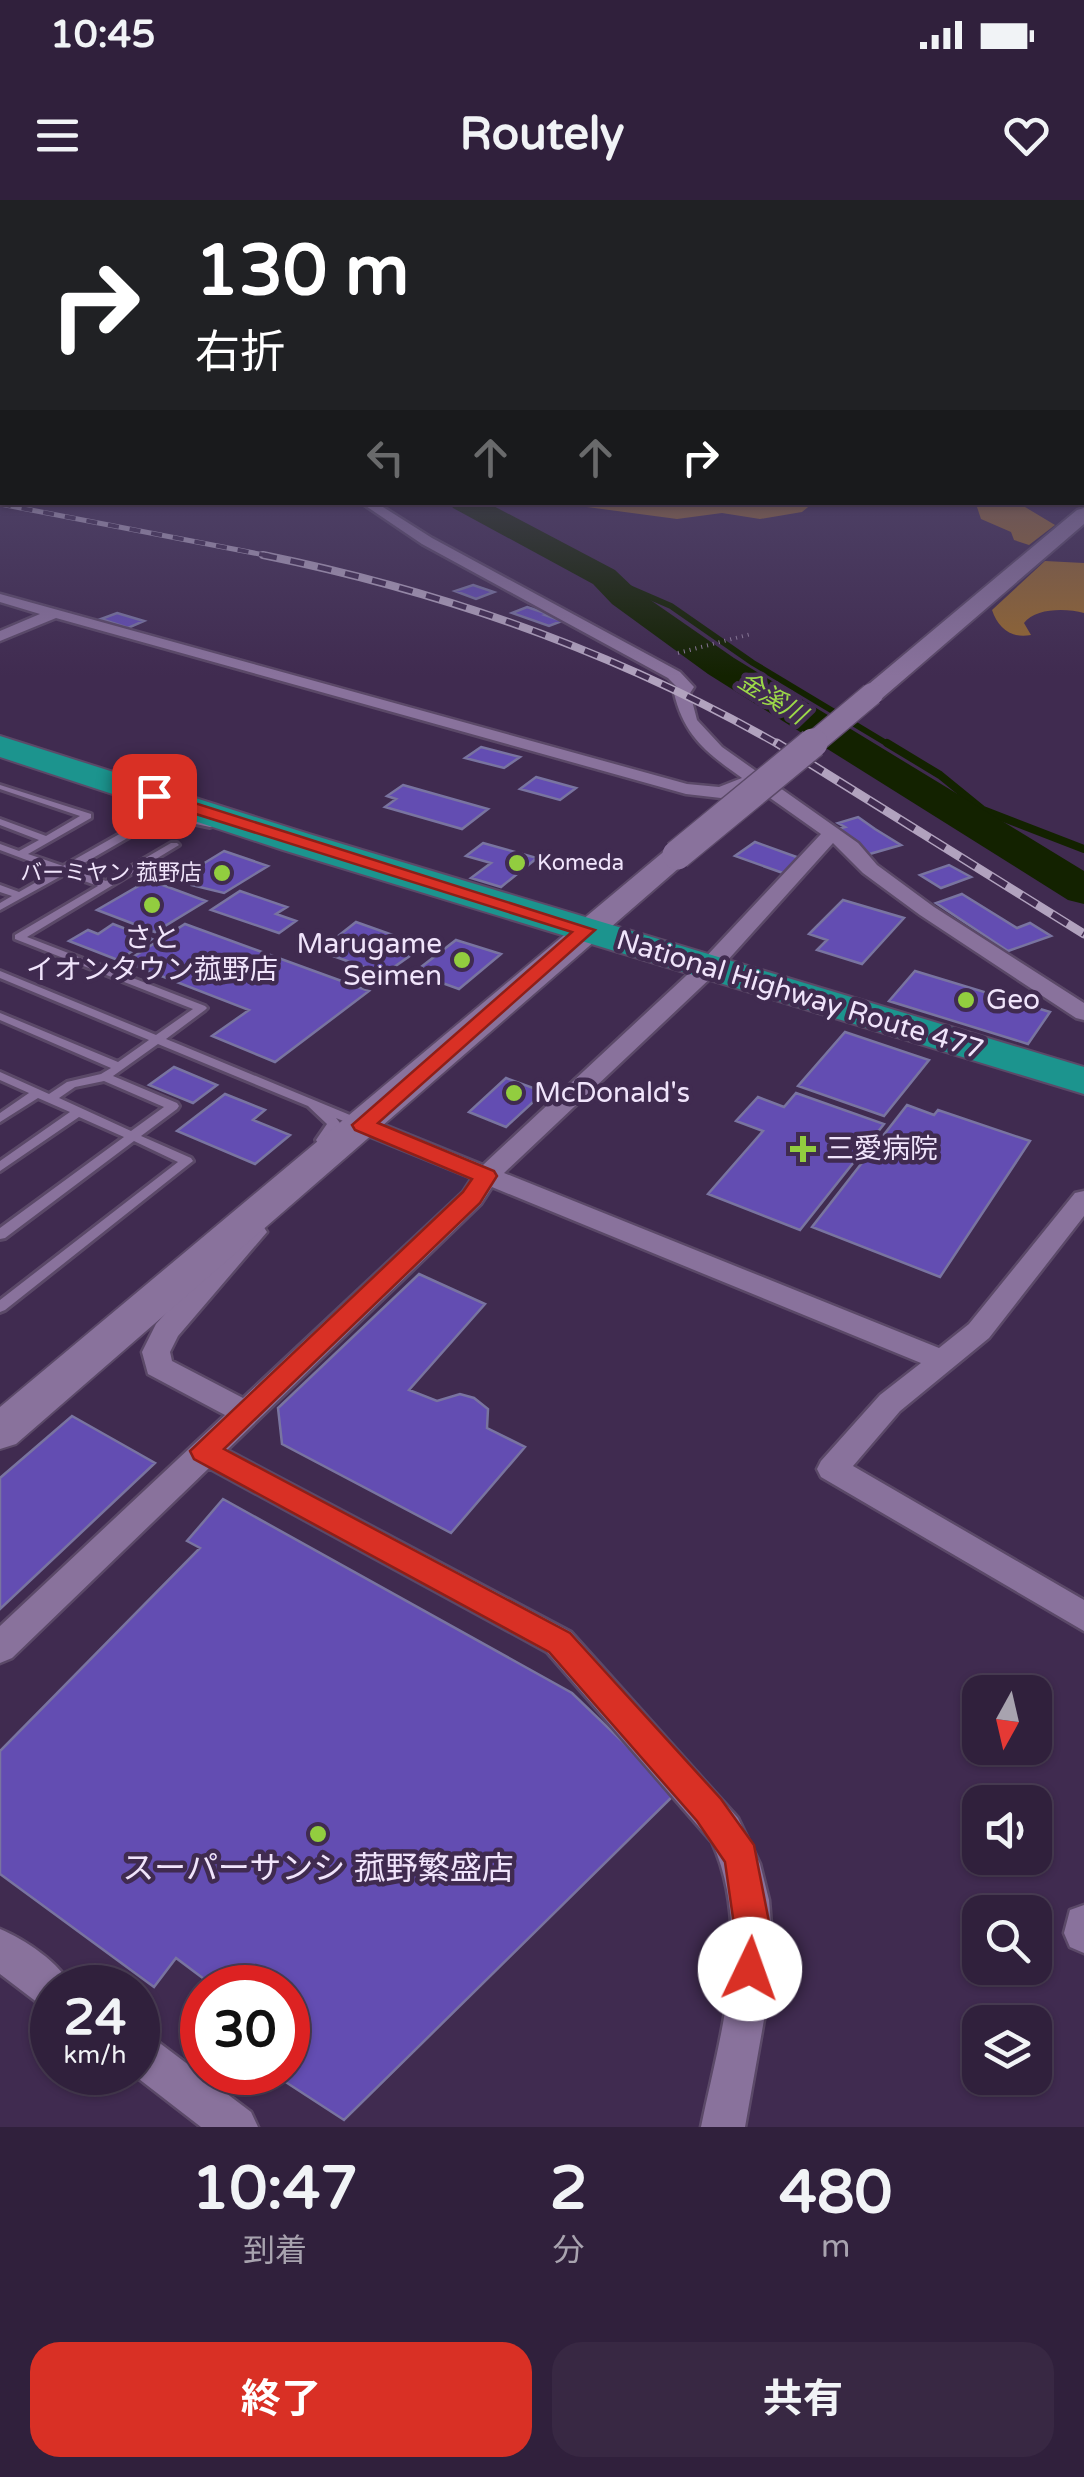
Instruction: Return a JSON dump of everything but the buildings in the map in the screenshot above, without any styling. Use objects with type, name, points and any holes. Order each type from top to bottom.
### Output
[{"type":"highway","name":"National Highway Route 477","points":[[2,776],[102,779],[296,842],[1084,1082]]},
{"type":"main road","points":[[0,1430],[308,1172],[586,930],[1084,514]]},
{"type":"street","points":[[371,505],[426,541],[682,682],[689,721],[716,751],[832,834],[927,912],[1084,1013]]},
{"type":"street","points":[[0,598],[686,788],[721,793],[754,779]]},
{"type":"street","points":[[0,636],[55,613]]},
{"type":"street","points":[[0,1648],[472,1198],[486,1176],[709,967],[832,834]]},
{"type":"street","points":[[363,1125],[788,1294],[942,1360]]},
{"type":"street","points":[[244,1412],[158,1367],[156,1352],[166,1330],[308,1172]]},
{"type":"street","points":[[1084,1198],[979,1330],[890,1404],[832,1469],[1084,1617]]},
{"type":"street","points":[[204,1451],[560,1642],[725,1830],[742,1857],[753,1932],[723,2127]]},
{"type":"street","points":[[1084,1924],[1084,1934]]},
{"type":"street","points":[[0,1949],[30,1972]]},
{"type":"street","points":[[160,2070],[236,2127]]},
{"type":"lane","points":[[2,776],[88,816],[20,854]]},
{"type":"lane","points":[[102,779],[138,797],[149,808],[149,814],[127,834]]},
{"type":"lane","points":[[0,907],[179,804]]},
{"type":"lane","points":[[127,834],[177,817],[296,842]]},
{"type":"lane","points":[[0,822],[46,839]]},
{"type":"lane","points":[[0,1118],[71,1084],[105,1077],[201,1008],[20,936],[174,845]]},
{"type":"lane","points":[[0,846],[106,885]]},
{"type":"lane","points":[[0,888],[20,896]]},
{"type":"lane","points":[[0,974],[363,1125]]},
{"type":"lane","points":[[0,1016],[119,1067]]},
{"type":"lane","points":[[0,1076],[187,1161],[0,1307]]},
{"type":"lane","points":[[0,1236],[173,1106],[105,1077]]},
{"type":"lane","points":[[198,1242],[330,1134],[334,1124],[312,1104]]},
{"type":"lane","points":[[0,1167],[78,1112]]},
{"type":"lane","points":[[0,1430],[126,1303]]},
{"type":"path","points":[[672,655],[751,634]]},
{"type":"shaded area","points":[[572,505],[810,505],[802,512],[760,519],[722,513],[677,519]]},
{"type":"shaded area","points":[[972,505],[1024,505],[1055,525],[1029,545],[981,519],[977,507]]},
{"type":"shaded area","points":[[1045,561],[1084,563],[1084,613],[1060,610],[1035,614],[1024,623],[1031,635],[1011,634],[992,610]]},
{"type":"waterway","name":"金溪川","points":[[469,505],[604,577],[624,597],[721,666],[1084,890]]},
{"type":"waterway","points":[[604,577],[671,606],[753,663],[891,746]]},
{"type":"waterway","points":[[887,743],[940,775],[983,810],[1084,849]]},
{"type":"railway","points":[[5,505],[275,557]]},
{"type":"railway","points":[[263,555],[398,587],[530,630],[657,682],[781,746]]},
{"type":"railway","points":[[777,743],[1084,934]]},
{"type":"place","name":"Komeda","points":[[517,863]]},
{"type":"place","name":"バーミヤン 菰野店","points":[[222,873]]},
{"type":"place","name":"さと イオンタウン菰野店","points":[[152,905]]},
{"type":"place","name":"Marugame Seimen","points":[[462,960]]},
{"type":"place","name":"Geo","points":[[966,1000]]},
{"type":"place","name":"McDonald's","points":[[514,1093]]},
{"type":"place","name":"三愛病院","points":[[803,1149]]},
{"type":"place","name":"スーパーサンシ 菰野繁盛店","points":[[318,1834]]},
{"type":"route","points":[[154,796],[586,930],[363,1125],[486,1176],[472,1198],[204,1451],[560,1642],[709,1810],[742,1857],[753,1932],[750,1969]]}]
